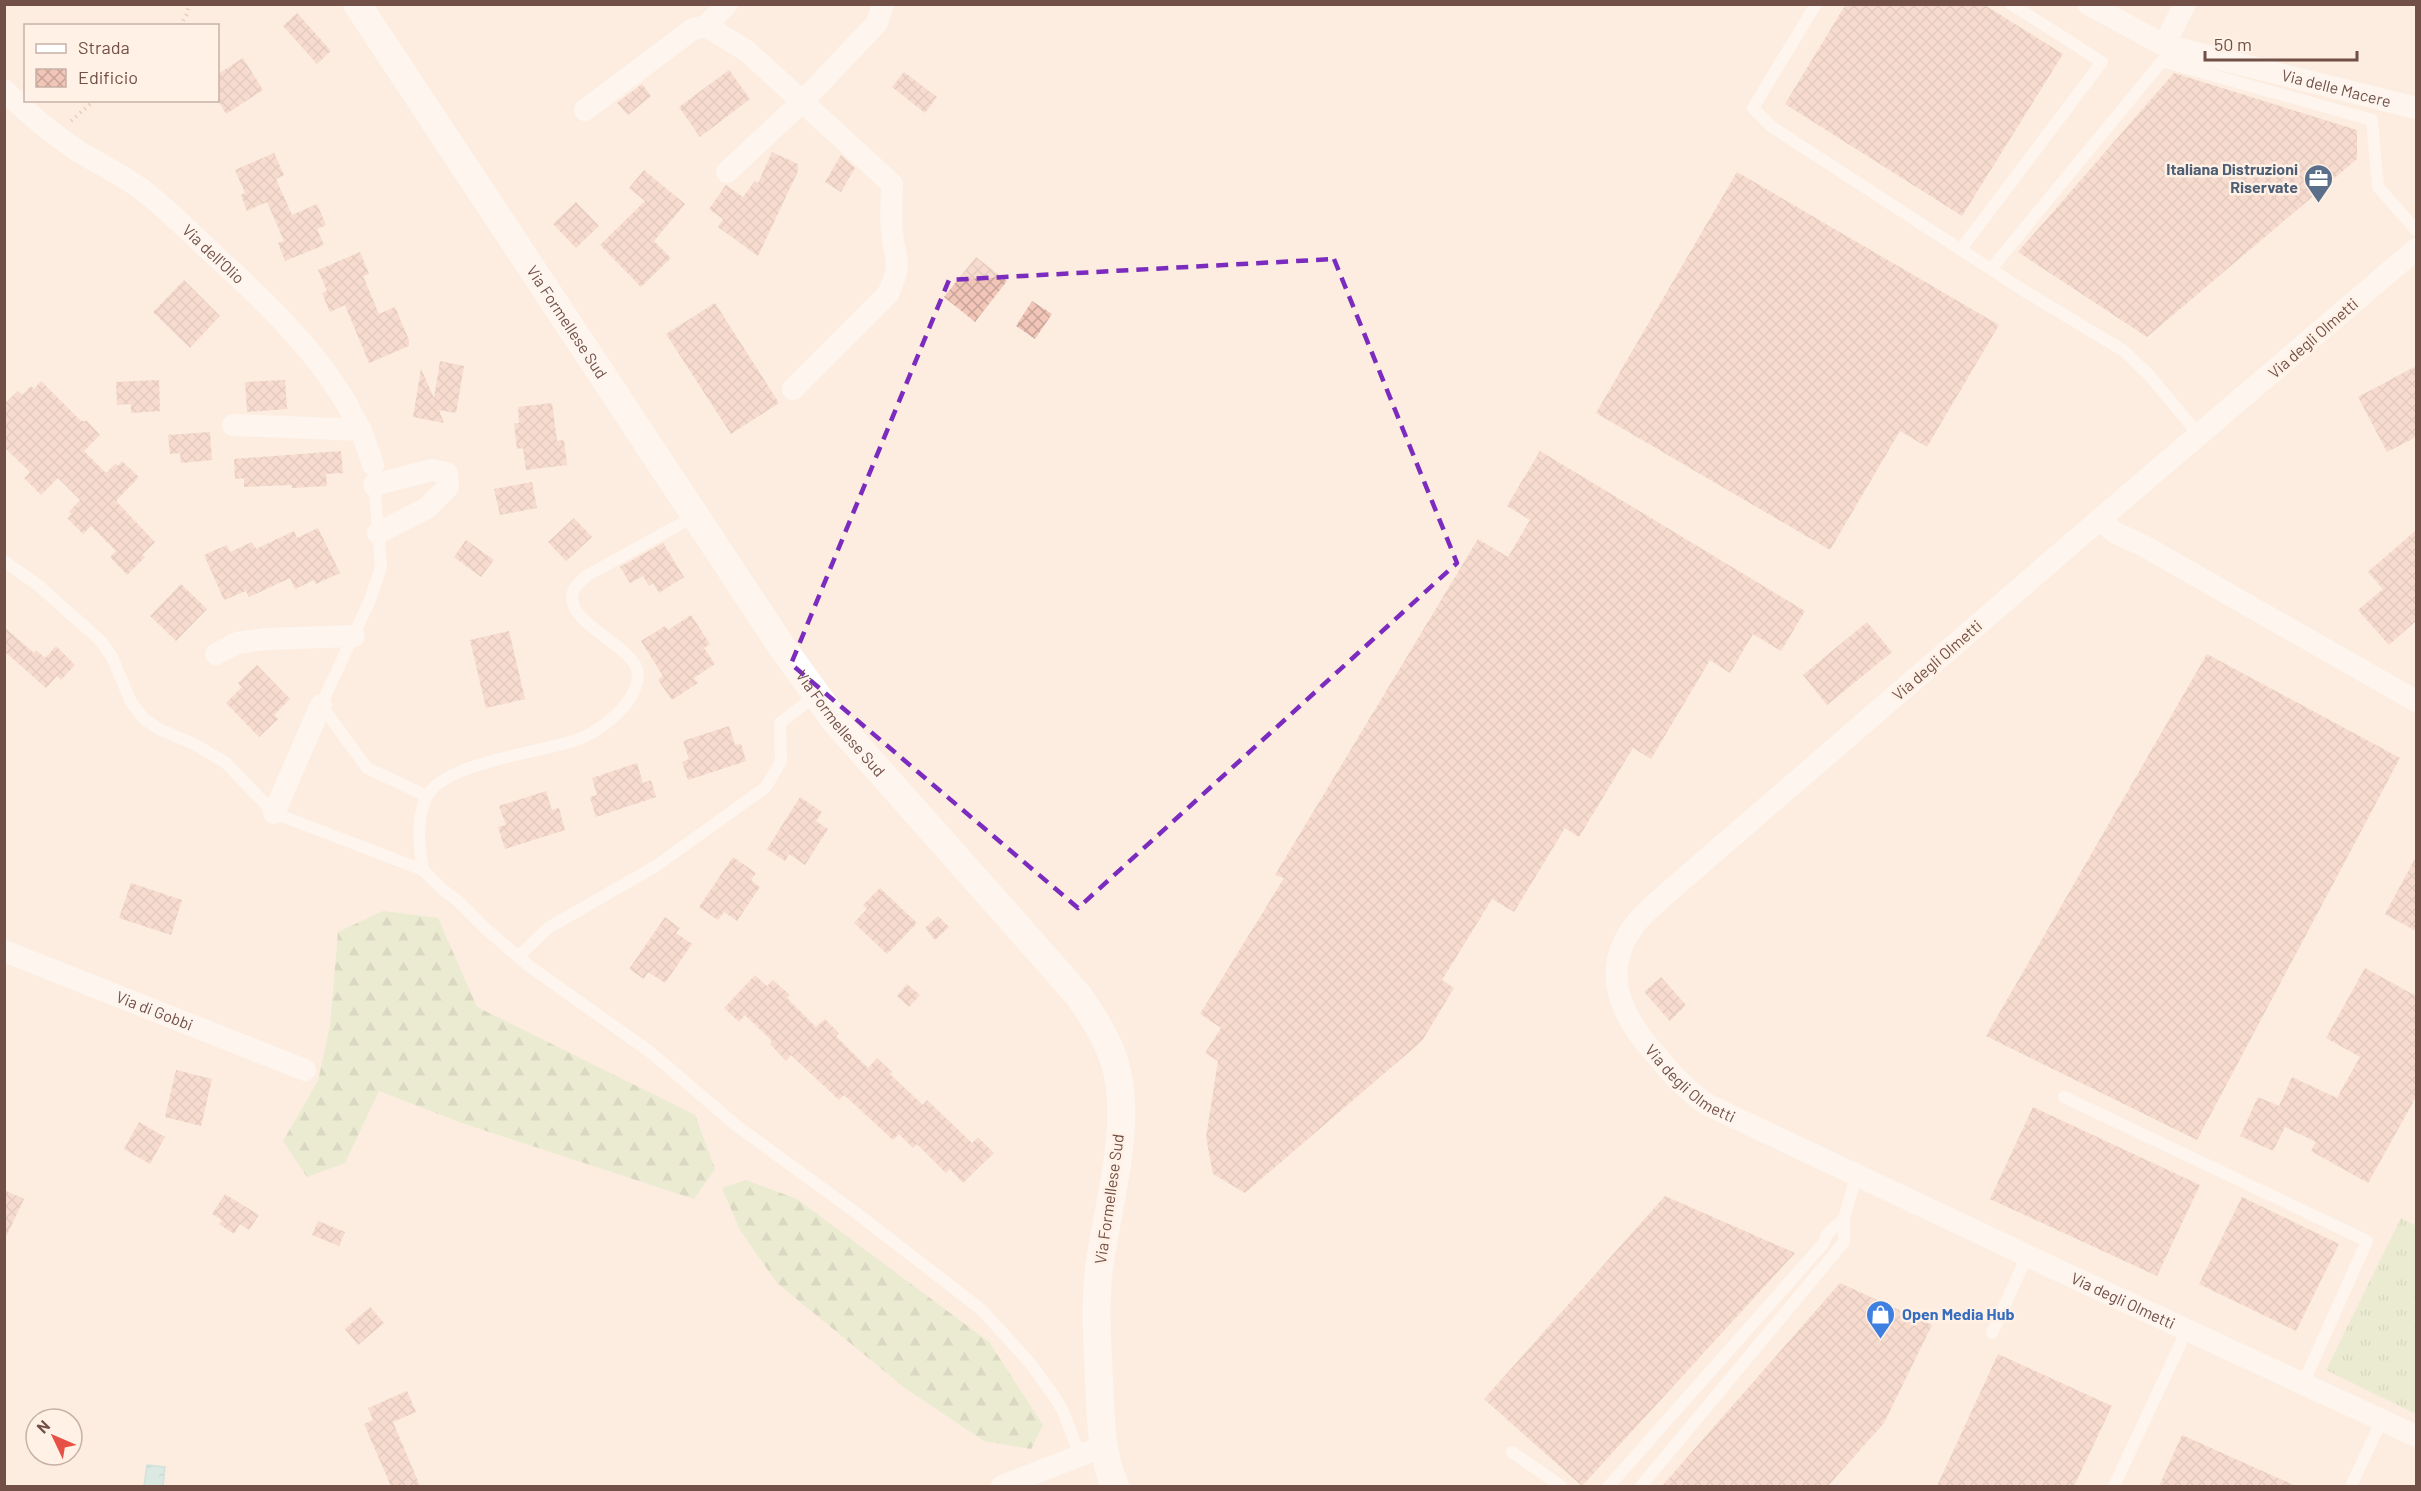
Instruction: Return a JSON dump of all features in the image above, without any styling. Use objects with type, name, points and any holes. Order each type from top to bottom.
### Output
[{"type":"street","name":"Via Formellese Sud","points":[[357,4],[816,695],[836,722],[1079,996],[1103,1034],[1112,1056],[1119,1088],[1120,1136],[1112,1201],[1097,1282],[1097,1343],[1091,1451],[1115,1486]]},
{"type":"street","points":[[585,110],[693,29],[706,26],[727,4]]},
{"type":"street","points":[[727,172],[803,101],[877,23],[883,4]]},
{"type":"street","name":"Via delle Macere","points":[[2088,4],[2164,45],[2416,108]]},
{"type":"street","points":[[2164,45],[2185,4]]},
{"type":"street","points":[[706,26],[747,51],[892,184],[892,228],[899,260],[897,275],[888,294],[793,389]]},
{"type":"street","name":"Via dell'Olio","points":[[4,90],[29,115],[55,135],[139,188],[250,287],[323,369],[338,390],[361,430],[374,475]]},
{"type":"street","name":"Via degli Olmetti","points":[[2416,249],[2099,519],[1666,894],[1636,923],[1623,945],[1618,960],[1617,981],[1623,1009],[1642,1040],[1682,1084],[1699,1099],[1727,1116],[2416,1436]]},
{"type":"street","points":[[233,425],[361,430]]},
{"type":"street","points":[[374,475],[432,470],[447,473],[448,487],[427,508],[378,533]]},
{"type":"street","points":[[2099,519],[2116,533],[2144,546],[2416,701]]},
{"type":"street","points":[[216,654],[237,643],[265,639],[354,636]]},
{"type":"street","points":[[274,813],[321,705]]},
{"type":"street","name":"Via di Gobbi","points":[[4,951],[305,1070]]},
{"type":"street","points":[[1002,1486],[1091,1451]]},
{"type":"lane","points":[[1816,4],[1753,108],[1769,124],[1991,269],[2124,351],[2149,375],[2199,435]]},
{"type":"lane","points":[[1961,249],[2102,62],[2011,4]]},
{"type":"lane","points":[[1991,269],[2162,61],[2372,120],[2378,187],[2416,231]]},
{"type":"lane","points":[[374,475],[381,567],[370,600],[321,705],[367,768],[427,796]]},
{"type":"lane","points":[[423,870],[418,842],[422,810],[427,796],[436,787],[458,773],[478,765],[577,740],[590,734],[612,718],[633,692],[637,682],[637,668],[626,655],[579,614],[572,598],[574,588],[588,575],[695,516]]},
{"type":"lane","points":[[4,561],[38,585],[100,641],[112,657],[131,702],[144,719],[159,729],[196,745],[226,764],[274,813],[423,870],[518,957],[572,998],[649,1051],[737,1126],[855,1212],[982,1310],[1030,1363],[1091,1451]]},
{"type":"lane","points":[[518,957],[548,928],[656,866],[766,787],[781,760],[780,723],[816,695]]},
{"type":"lane","points":[[2064,1097],[2367,1241],[2303,1384]]},
{"type":"lane","points":[[1641,1486],[1844,1242],[1844,1219],[1856,1176]]},
{"type":"lane","points":[[1610,1486],[1822,1244],[1828,1233],[1844,1219]]},
{"type":"lane","points":[[1992,1333],[2027,1256]]},
{"type":"lane","points":[[2114,1486],[2187,1330]]},
{"type":"lane","points":[[2351,1486],[2382,1420]]},
{"type":"lane","points":[[1512,1452],[1561,1486]]},
{"type":"path","points":[[181,24],[189,4]]},
{"type":"path","points":[[55,135],[93,102]]},
{"type":"highlighted area","points":[[1334,259],[1457,563],[1078,908],[791,664],[949,280]]},
{"type":"green space","points":[[383,911],[438,918],[477,1007],[695,1115],[715,1169],[694,1199],[462,1123],[379,1091],[345,1163],[307,1177],[283,1141],[318,1081],[330,1026],[338,932]]},
{"type":"green space","points":[[746,1180],[797,1199],[989,1342],[1043,1425],[1031,1449],[984,1441],[905,1388],[777,1283],[740,1230],[722,1188]]},
{"type":"green space","points":[[2401,1218],[2416,1226],[2416,1414],[2326,1370]]},
{"type":"water","points":[[147,1465],[165,1467],[163,1486],[144,1486]]},
{"type":"building","points":[[1846,4],[1983,4],[2063,54],[1962,216],[1785,104]]},
{"type":"building","points":[[297,13],[331,51],[317,64],[283,26]]},
{"type":"building","points":[[243,58],[263,90],[226,114],[219,102],[219,73]]},
{"type":"building","points":[[729,70],[750,99],[700,137],[679,107]]},
{"type":"building","points":[[904,72],[937,97],[925,113],[892,87]]},
{"type":"building","points":[[2174,73],[2357,130],[2357,159],[2147,337],[2018,252]]},
{"type":"building","points":[[642,84],[651,96],[628,115],[617,103]]},
{"type":"building","points":[[772,152],[798,164],[798,171],[758,256],[718,227],[723,219],[709,209],[726,185],[743,197],[755,181],[758,183]]},
{"type":"building","points":[[274,153],[284,175],[276,179],[292,215],[317,204],[326,225],[317,229],[324,245],[285,261],[278,243],[284,241],[267,202],[247,211],[241,195],[245,193],[235,170]]},
{"type":"building","points":[[841,155],[855,168],[841,192],[825,182]]},
{"type":"building","points":[[644,170],[685,204],[654,241],[671,258],[641,287],[600,245],[645,201],[629,188]]},
{"type":"building","points":[[1737,172],[1999,325],[1927,447],[1900,431],[1830,550],[1596,413]]},
{"type":"building","points":[[576,202],[599,226],[576,248],[553,224]]},
{"type":"building","points":[[360,252],[369,274],[363,276],[379,314],[395,307],[409,340],[409,346],[369,363],[345,305],[330,312],[322,293],[327,291],[318,270]]},
{"type":"building","points":[[976,257],[1007,281],[975,322],[944,297]]},
{"type":"building","points":[[184,280],[220,316],[190,348],[153,312]]},
{"type":"building","points":[[1032,301],[1052,314],[1035,339],[1016,326]]},
{"type":"building","points":[[715,303],[779,403],[731,434],[666,334]]},
{"type":"building","points":[[440,361],[464,366],[456,413],[439,410],[444,423],[413,417],[421,369],[434,398]]},
{"type":"building","points":[[2416,366],[2416,437],[2387,452],[2358,397]]},
{"type":"building","points":[[159,380],[160,411],[131,413],[131,404],[117,405],[116,382]]},
{"type":"building","points":[[285,380],[287,409],[247,412],[245,382]]},
{"type":"building","points":[[41,381],[81,421],[87,421],[100,435],[84,451],[106,473],[122,461],[139,477],[116,501],[155,542],[142,555],[145,557],[127,575],[110,557],[116,551],[91,526],[83,534],[67,518],[72,514],[69,512],[80,500],[58,478],[41,495],[24,478],[30,472],[4,447],[4,404],[18,391],[22,395],[31,386],[34,389]]},
{"type":"building","points":[[552,403],[557,441],[564,440],[567,465],[526,470],[523,448],[517,449],[514,423],[519,423],[518,407]]},
{"type":"building","points":[[210,432],[212,460],[181,463],[180,453],[170,454],[168,435]]},
{"type":"building","points":[[341,451],[343,473],[326,474],[327,486],[244,487],[244,478],[235,479],[234,459]]},
{"type":"building","points":[[1540,451],[1805,611],[1781,651],[1753,634],[1730,673],[1710,660],[1651,759],[1633,748],[1579,837],[1565,828],[1514,912],[1492,899],[1442,980],[1454,988],[1422,1041],[1245,1193],[1213,1174],[1206,1137],[1218,1061],[1205,1053],[1221,1028],[1200,1014],[1284,878],[1275,875],[1478,539],[1508,557],[1530,520],[1507,506]]},
{"type":"building","points":[[532,482],[537,508],[500,515],[494,489]]},
{"type":"building","points":[[574,518],[592,537],[566,561],[548,542]]},
{"type":"building","points":[[318,528],[340,573],[316,584],[314,580],[295,589],[290,578],[249,597],[246,591],[224,600],[204,555],[227,545],[230,552],[252,542],[256,549],[294,531],[297,538]]},
{"type":"building","points":[[2416,530],[2416,621],[2389,645],[2358,610],[2383,589],[2368,572]]},
{"type":"building","points":[[466,540],[494,560],[481,577],[454,557]]},
{"type":"building","points":[[663,543],[684,577],[659,593],[653,583],[649,586],[643,576],[630,583],[620,567]]},
{"type":"building","points":[[181,584],[207,609],[176,641],[150,616]]},
{"type":"building","points":[[691,615],[710,644],[704,648],[715,664],[694,678],[698,683],[672,700],[658,680],[663,676],[641,641],[665,626],[668,630]]},
{"type":"building","points":[[1867,622],[1892,652],[1827,705],[1803,675]]},
{"type":"building","points":[[4,627],[34,653],[36,650],[45,658],[56,646],[75,665],[61,680],[57,676],[46,688],[4,651]]},
{"type":"building","points":[[509,631],[525,699],[486,708],[470,640]]},
{"type":"building","points":[[2207,654],[2400,758],[2197,1140],[1986,1036]]},
{"type":"building","points":[[257,665],[290,699],[274,715],[278,719],[259,737],[226,703],[242,687],[238,683]]},
{"type":"building","points":[[729,726],[735,745],[741,744],[746,761],[688,780],[682,762],[689,759],[683,741]]},
{"type":"building","points":[[637,763],[643,783],[651,780],[656,797],[596,817],[590,797],[597,795],[592,778]]},
{"type":"building","points":[[546,791],[552,810],[559,808],[565,830],[505,849],[498,827],[506,825],[499,806]]},
{"type":"building","points":[[800,797],[822,812],[816,821],[828,829],[805,865],[789,854],[785,861],[767,849]]},
{"type":"building","points":[[733,857],[756,873],[751,880],[760,887],[737,921],[724,912],[718,920],[699,907]]},
{"type":"building","points":[[2416,857],[2416,931],[2385,914]]},
{"type":"building","points":[[131,883],[182,900],[171,935],[119,918]]},
{"type":"building","points":[[880,888],[917,923],[887,954],[854,923],[867,909],[863,905]]},
{"type":"building","points":[[938,916],[949,927],[935,940],[925,928]]},
{"type":"building","points":[[665,917],[680,928],[676,933],[692,944],[665,983],[648,972],[644,979],[629,969]]},
{"type":"building","points":[[2365,968],[2416,996],[2416,1097],[2368,1183],[2311,1151],[2316,1142],[2285,1127],[2273,1151],[2240,1136],[2258,1097],[2279,1106],[2292,1077],[2337,1098],[2360,1057],[2326,1038]]},
{"type":"building","points":[[755,975],[767,986],[773,980],[790,995],[787,998],[816,1027],[825,1019],[839,1033],[836,1036],[868,1068],[877,1058],[892,1072],[890,1074],[923,1105],[927,1100],[972,1143],[978,1137],[994,1153],[963,1183],[950,1169],[946,1173],[917,1144],[913,1148],[899,1134],[893,1140],[844,1095],[839,1100],[791,1055],[786,1061],[770,1044],[772,1041],[745,1015],[739,1022],[724,1008]]},
{"type":"building","points":[[1661,977],[1686,1005],[1670,1021],[1644,992]]},
{"type":"building","points":[[907,984],[920,995],[909,1007],[897,996]]},
{"type":"building","points":[[176,1070],[212,1079],[201,1126],[165,1117]]},
{"type":"building","points":[[2033,1107],[2200,1185],[2157,1276],[1990,1199]]},
{"type":"building","points":[[139,1122],[165,1137],[150,1164],[124,1149]]},
{"type":"building","points":[[4,1190],[24,1199],[4,1241]]},
{"type":"building","points":[[225,1194],[259,1215],[249,1230],[240,1224],[234,1234],[219,1224],[222,1220],[212,1214]]},
{"type":"building","points":[[1665,1196],[1795,1253],[1582,1486],[1484,1399]]},
{"type":"building","points":[[2242,1197],[2339,1244],[2296,1331],[2199,1284]]},
{"type":"building","points":[[318,1221],[345,1232],[339,1246],[312,1235]]},
{"type":"building","points":[[1840,1283],[1932,1325],[1884,1423],[1828,1486],[1662,1486]]},
{"type":"building","points":[[370,1307],[384,1323],[358,1345],[345,1329]]},
{"type":"building","points":[[1998,1354],[2112,1406],[2074,1486],[1937,1486]]},
{"type":"building","points":[[407,1391],[416,1412],[393,1422],[420,1486],[391,1486],[364,1424],[373,1420],[368,1408]]},
{"type":"building","points":[[2182,1435],[2296,1486],[2159,1486]]},
{"type":"place","name":"Italiana Distruzioni Riservate","points":[[2319,204]]},
{"type":"place","name":"Open Media Hub","points":[[1881,1340]]}]
